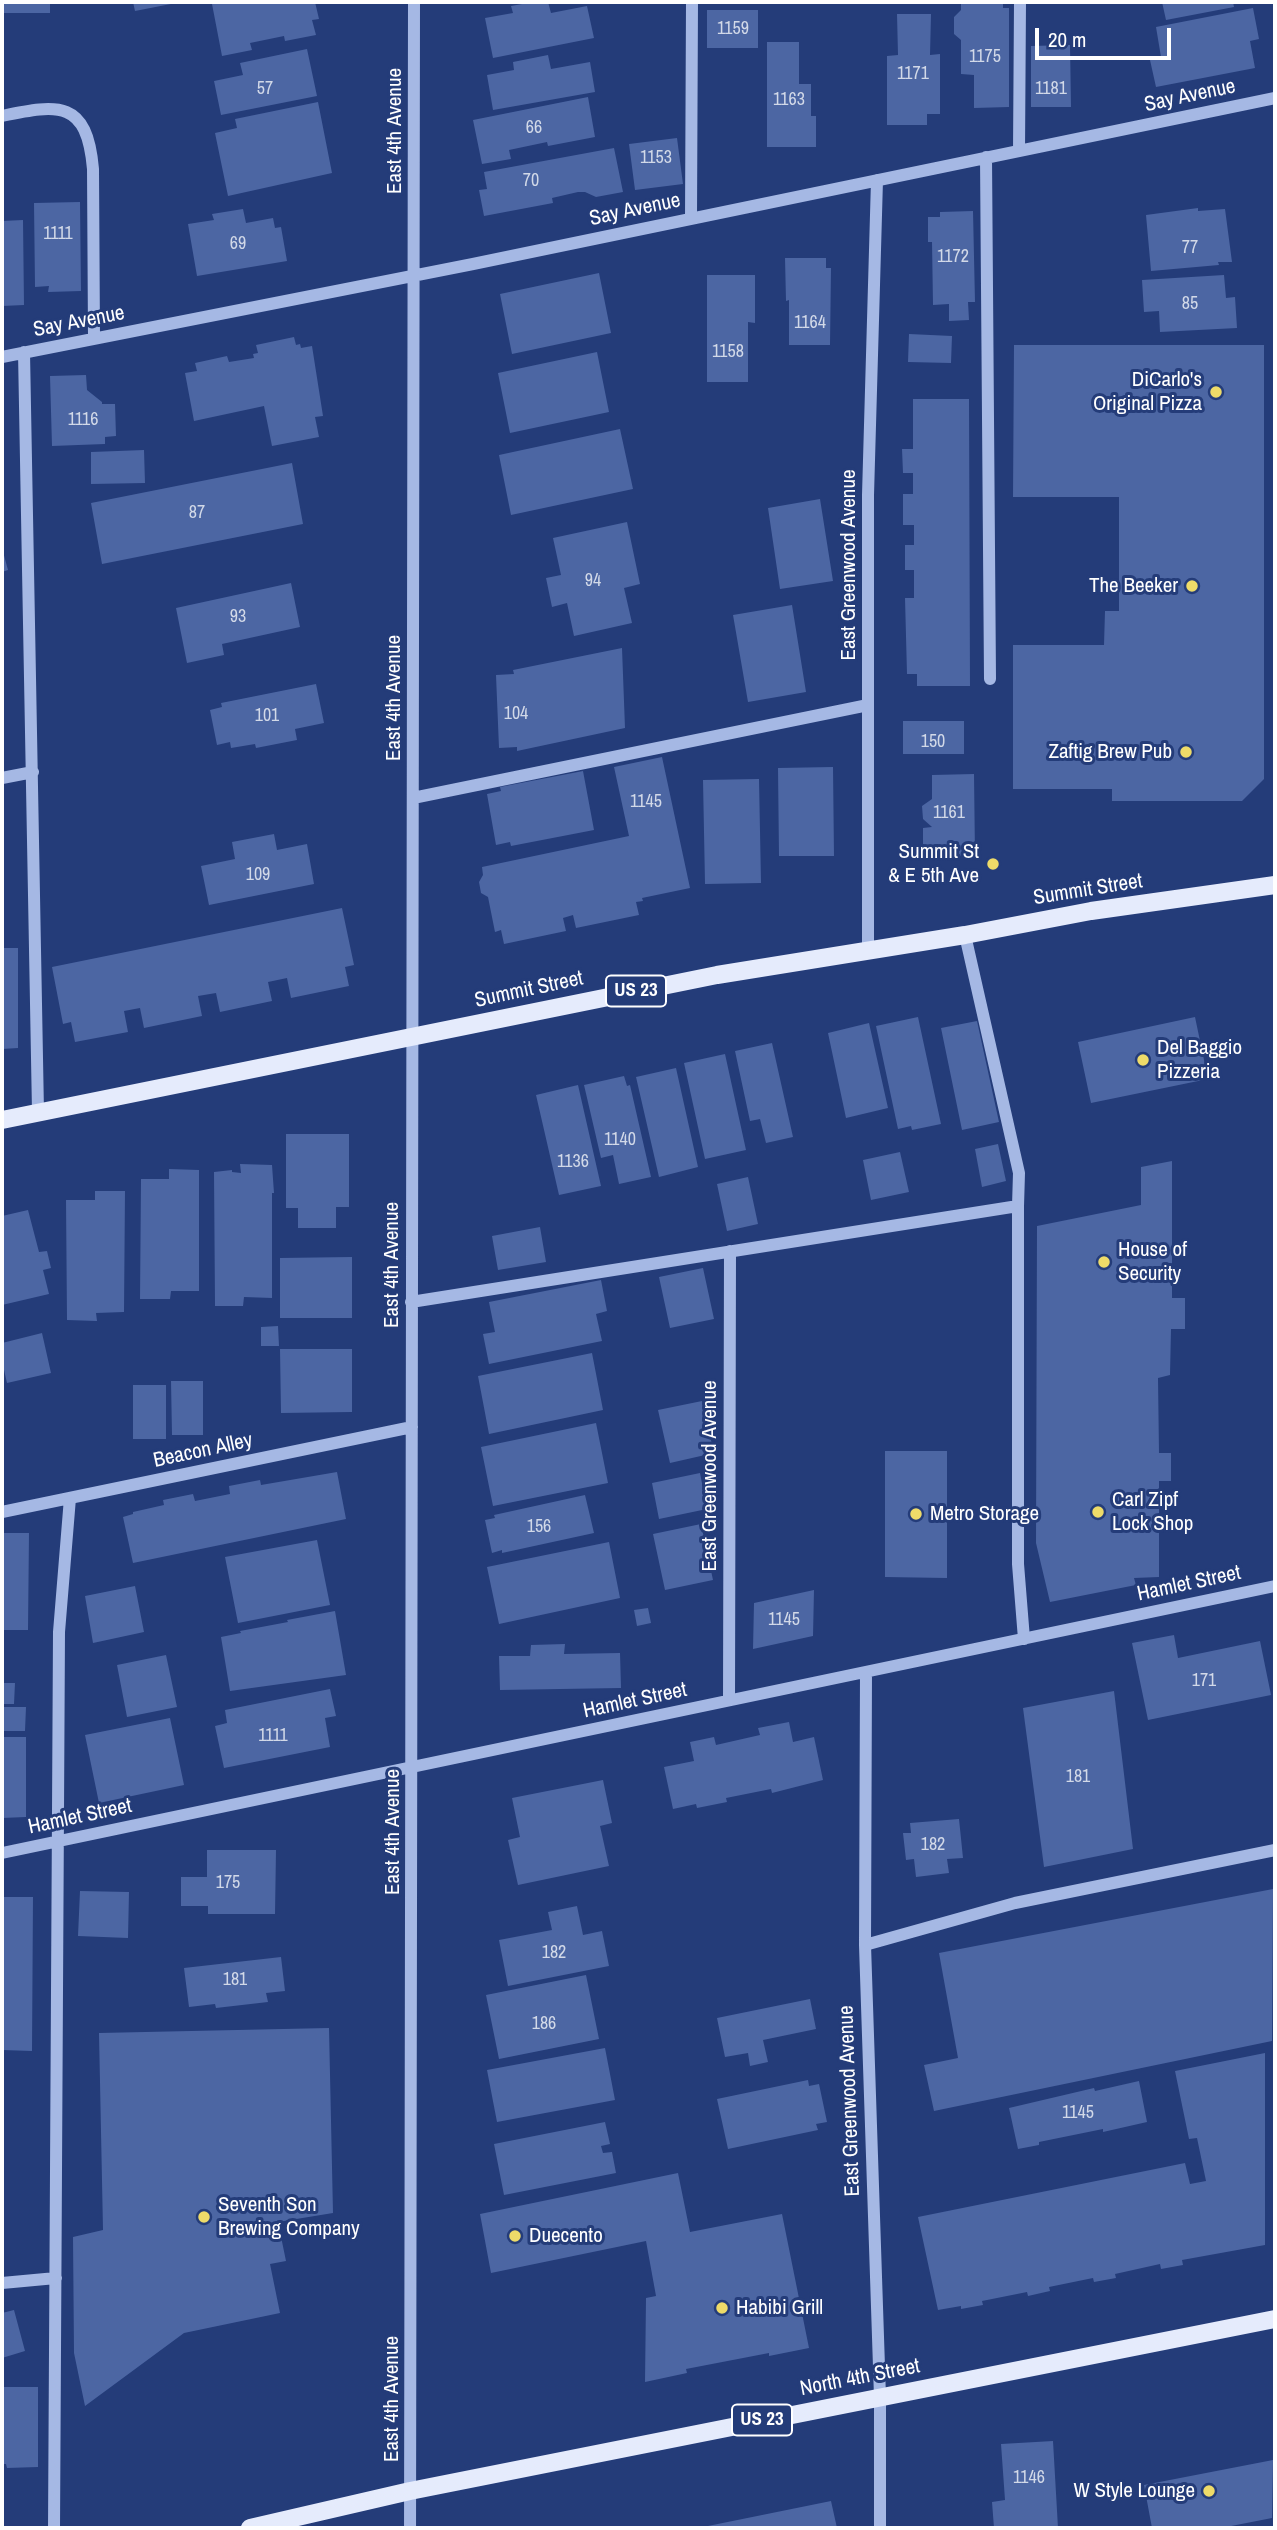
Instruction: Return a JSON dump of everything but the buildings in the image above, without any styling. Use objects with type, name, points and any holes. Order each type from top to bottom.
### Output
[{"type":"main road","name":"Summit Street","points":[[2,1119],[717,975],[965,935],[1091,911],[1275,885]]},
{"type":"main road","name":"North 4th Street","points":[[250,2528],[410,2491],[1275,2319]]},
{"type":"street","name":"East 4th Avenue","points":[[410,2528],[414,2]]},
{"type":"street","points":[[691,219],[692,2]]},
{"type":"street","points":[[1018,151],[1020,2]]},
{"type":"street","name":"Say Avenue","points":[[2,357],[691,219],[1275,98]]},
{"type":"street","points":[[2,116],[34,109],[63,110],[75,116],[85,127],[91,144],[93,169],[94,339]]},
{"type":"street","points":[[986,157],[990,678]]},
{"type":"street","name":"East Greenwood Avenue","points":[[868,950],[868,495],[877,180]]},
{"type":"street","points":[[24,352],[38,1112]]},
{"type":"street","points":[[413,798],[868,705]]},
{"type":"street","points":[[2,778],[33,772]]},
{"type":"street","points":[[965,935],[1018,1173],[1018,1564],[1024,1639]]},
{"type":"street","points":[[411,1303],[1018,1206]]},
{"type":"street","name":"East Greenwood Avenue","points":[[729,1700],[730,1251]]},
{"type":"street","name":"Beacon Alley","points":[[2,1512],[412,1427]]},
{"type":"street","points":[[54,2528],[59,1632],[70,1498]]},
{"type":"street","name":"Hamlet Street","points":[[2,1853],[1275,1586]]},
{"type":"street","name":"East Greenwood Avenue","points":[[866,1672],[865,1945],[880,2397],[880,2528]]},
{"type":"street","points":[[865,1945],[1015,1903],[1275,1850]]},
{"type":"street","points":[[2,2283],[56,2278]]},
{"type":"place","name":"DiCarlo's Original Pizza","points":[[1216,392]]},
{"type":"place","name":"The Beeker","points":[[1192,586]]},
{"type":"place","name":"Zaftig Brew Pub","points":[[1186,752]]},
{"type":"place","name":"Summit St & E 5th Ave","points":[[993,864]]},
{"type":"place","name":"Del Baggio Pizzeria","points":[[1143,1060]]},
{"type":"place","name":"House of Security","points":[[1104,1262]]},
{"type":"place","name":"Carl Zipf Lock Shop","points":[[1098,1512]]},
{"type":"place","name":"Metro Storage","points":[[916,1514]]},
{"type":"place","name":"Seventh Son Brewing Company","points":[[204,2217]]},
{"type":"place","name":"Duecento","points":[[515,2236]]},
{"type":"place","name":"Habibi Grill","points":[[722,2308]]},
{"type":"place","name":"W Style Lounge","points":[[1209,2491]]}]
